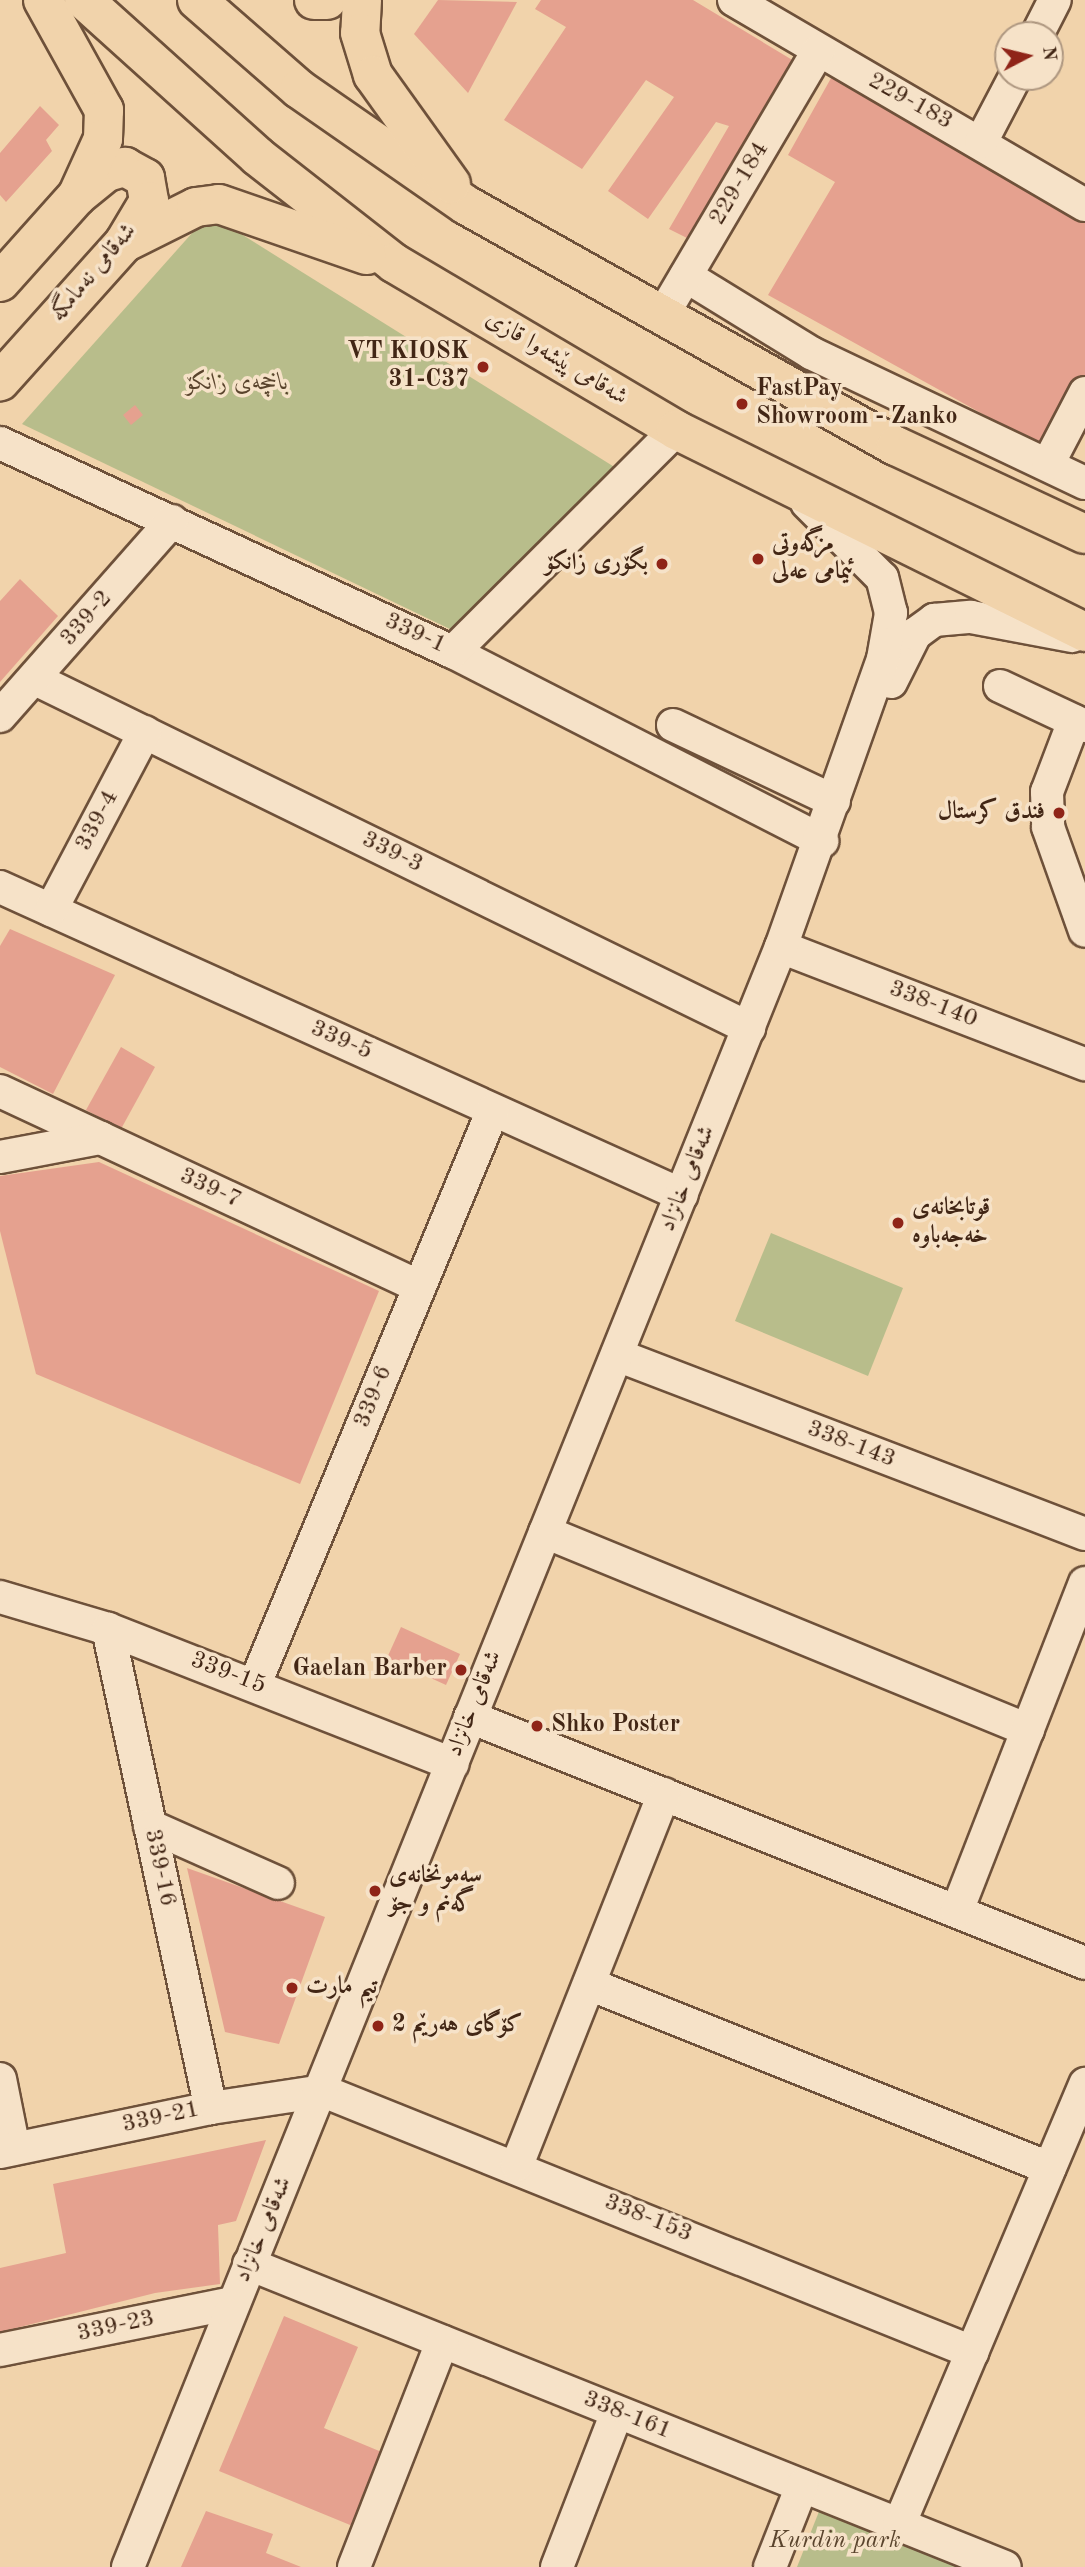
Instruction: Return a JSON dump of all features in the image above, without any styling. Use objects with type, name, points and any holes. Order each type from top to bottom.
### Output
[{"type":"main road","points":[[43,0],[104,110],[103,139],[77,196]]},
{"type":"main road","name":"شەقامی پێشەوا قازی","points":[[84,0],[257,156],[394,263],[676,429],[1085,632]]},
{"type":"main road","points":[[197,0],[299,89],[466,205],[896,446],[1085,534]]},
{"type":"main road","points":[[314,0],[327,0]]},
{"type":"main road","points":[[362,0],[360,33],[373,75],[466,205]]},
{"type":"main road","name":"شەقامی نەمامگە","points":[[0,282],[77,196],[116,168],[134,170],[145,178],[149,201],[124,243],[0,381]]},
{"type":"main road","points":[[124,243],[196,207],[225,204],[296,234],[394,263]]},
{"type":"street","name":"229-183","points":[[734,0],[1085,205]]},
{"type":"street","points":[[1044,21],[1055,0]]},
{"type":"street","name":"229-184","points":[[662,316],[818,51]]},
{"type":"street","points":[[981,142],[1008,91]]},
{"type":"street","points":[[685,276],[811,353],[1085,484]]},
{"type":"street","points":[[1048,464],[1085,393]]},
{"type":"street","points":[[453,652],[676,429]]},
{"type":"street","name":"339-1","points":[[0,443],[453,652],[822,841]]},
{"type":"street","name":"شەقامی خانزاد","points":[[781,481],[871,562],[888,593],[891,613],[883,659],[822,841]]},
{"type":"street","name":"339-2","points":[[0,716],[172,521]]},
{"type":"street","name":"شەقامی خانزاد","points":[[128,2567],[233,2303],[323,2091],[470,1717],[822,841],[915,634],[934,620],[971,617],[1085,639]]},
{"type":"street","name":"339-3","points":[[35,679],[748,1028]]},
{"type":"street","points":[[1000,686],[1079,723],[1047,792],[1048,827],[1085,931]]},
{"type":"street","points":[[673,725],[834,801]]},
{"type":"street","name":"339-4","points":[[51,910],[145,732]]},
{"type":"street","name":"339-5","points":[[0,887],[682,1195]]},
{"type":"street","name":"338-140","points":[[781,947],[1085,1064]]},
{"type":"street","name":"339-7","points":[[0,1091],[420,1287]]},
{"type":"street","name":"339-6","points":[[256,1684],[493,1110]]},
{"type":"street","points":[[0,1157],[101,1138]]},
{"type":"street","name":"338-143","points":[[617,1355],[1085,1534]]},
{"type":"street","points":[[545,1532],[1028,1730]]},
{"type":"street","points":[[957,1911],[1085,1583]]},
{"type":"street","name":"339-15","points":[[0,1597],[108,1629],[256,1684],[452,1764]]},
{"type":"street","name":"339-16","points":[[108,1629],[211,2108]]},
{"type":"street","points":[[470,1717],[1085,1963]]},
{"type":"street","points":[[517,2165],[664,1794]]},
{"type":"street","points":[[150,1826],[278,1883]]},
{"type":"street","points":[[589,1984],[1050,2168]]},
{"type":"street","points":[[0,2079],[7,2151]]},
{"type":"street","points":[[899,2525],[1085,2084]]},
{"type":"street","name":"339-21","points":[[7,2151],[211,2108],[323,2091]]},
{"type":"street","name":"338-153","points":[[323,2091],[517,2165],[972,2351]]},
{"type":"street","name":"338-161","points":[[249,2264],[1005,2567]]},
{"type":"street","name":"339-23","points":[[0,2350],[233,2303]]},
{"type":"street","points":[[354,2567],[442,2342]]},
{"type":"street","points":[[557,2567],[617,2412]]},
{"type":"street","points":[[770,2567],[802,2486]]},
{"type":"green space","name":"باخچەی زانکۆ","points":[[209,214],[616,468],[452,630],[22,424]]},
{"type":"green space","points":[[771,1233],[903,1288],[868,1376],[735,1321]]},
{"type":"green space","name":"Kurdin park","points":[[820,2509],[966,2567],[797,2567]]},
{"type":"building","points":[[438,0],[517,2],[468,93],[414,34]]},
{"type":"building","points":[[541,0],[693,0],[799,64],[695,242],[669,229],[729,126],[716,122],[648,219],[608,191],[674,97],[646,80],[582,169],[504,120],[566,27],[535,9]]},
{"type":"building","points":[[835,71],[1085,220],[1085,376],[1046,449],[768,295],[835,182],[788,155]]},
{"type":"building","points":[[40,106],[59,125],[46,140],[52,151],[6,202],[0,195],[0,153]]},
{"type":"building","points":[[135,405],[143,415],[131,425],[123,415]]},
{"type":"building","points":[[20,579],[58,616],[0,682],[0,601]]},
{"type":"building","points":[[10,929],[115,975],[53,1094],[0,1067],[0,946]]},
{"type":"building","points":[[121,1047],[155,1067],[121,1129],[86,1110]]},
{"type":"building","points":[[99,1162],[379,1291],[300,1484],[36,1374],[0,1231],[0,1176]]},
{"type":"building","points":[[401,1627],[460,1654],[446,1685],[387,1658]]},
{"type":"building","points":[[187,1868],[325,1917],[279,2044],[225,2032]]},
{"type":"building","points":[[266,2140],[236,2221],[218,2225],[220,2284],[155,2293],[0,2332],[0,2268],[66,2253],[53,2184]]},
{"type":"building","points":[[284,2316],[358,2347],[324,2428],[384,2453],[355,2527],[219,2471]]},
{"type":"building","points":[[206,2511],[273,2534],[266,2553],[301,2567],[181,2567]]},
{"type":"place","name":"VT KIOSK 31-C37","points":[[483,367]]},
{"type":"place","name":"FastPay Showroom - Zanko","points":[[742,404]]},
{"type":"place","name":"مزگەوتی ئیمامی عەلی","points":[[758,559]]},
{"type":"place","name":"بگۆری زانكۆ","points":[[662,564]]},
{"type":"place","name":"فندق کرستال","points":[[1059,813]]},
{"type":"place","name":"قوتابخانەی خەجەباوە","points":[[898,1223]]},
{"type":"place","name":"Gaelan Barber","points":[[461,1670]]},
{"type":"place","name":"Shko Poster","points":[[537,1726]]},
{"type":"place","name":"سەمونخانەی گەنم و جۆ","points":[[375,1891]]},
{"type":"place","name":"تيم مارت","points":[[292,1988]]},
{"type":"place","name":"کۆگای هەرێم 2","points":[[378,2026]]}]
